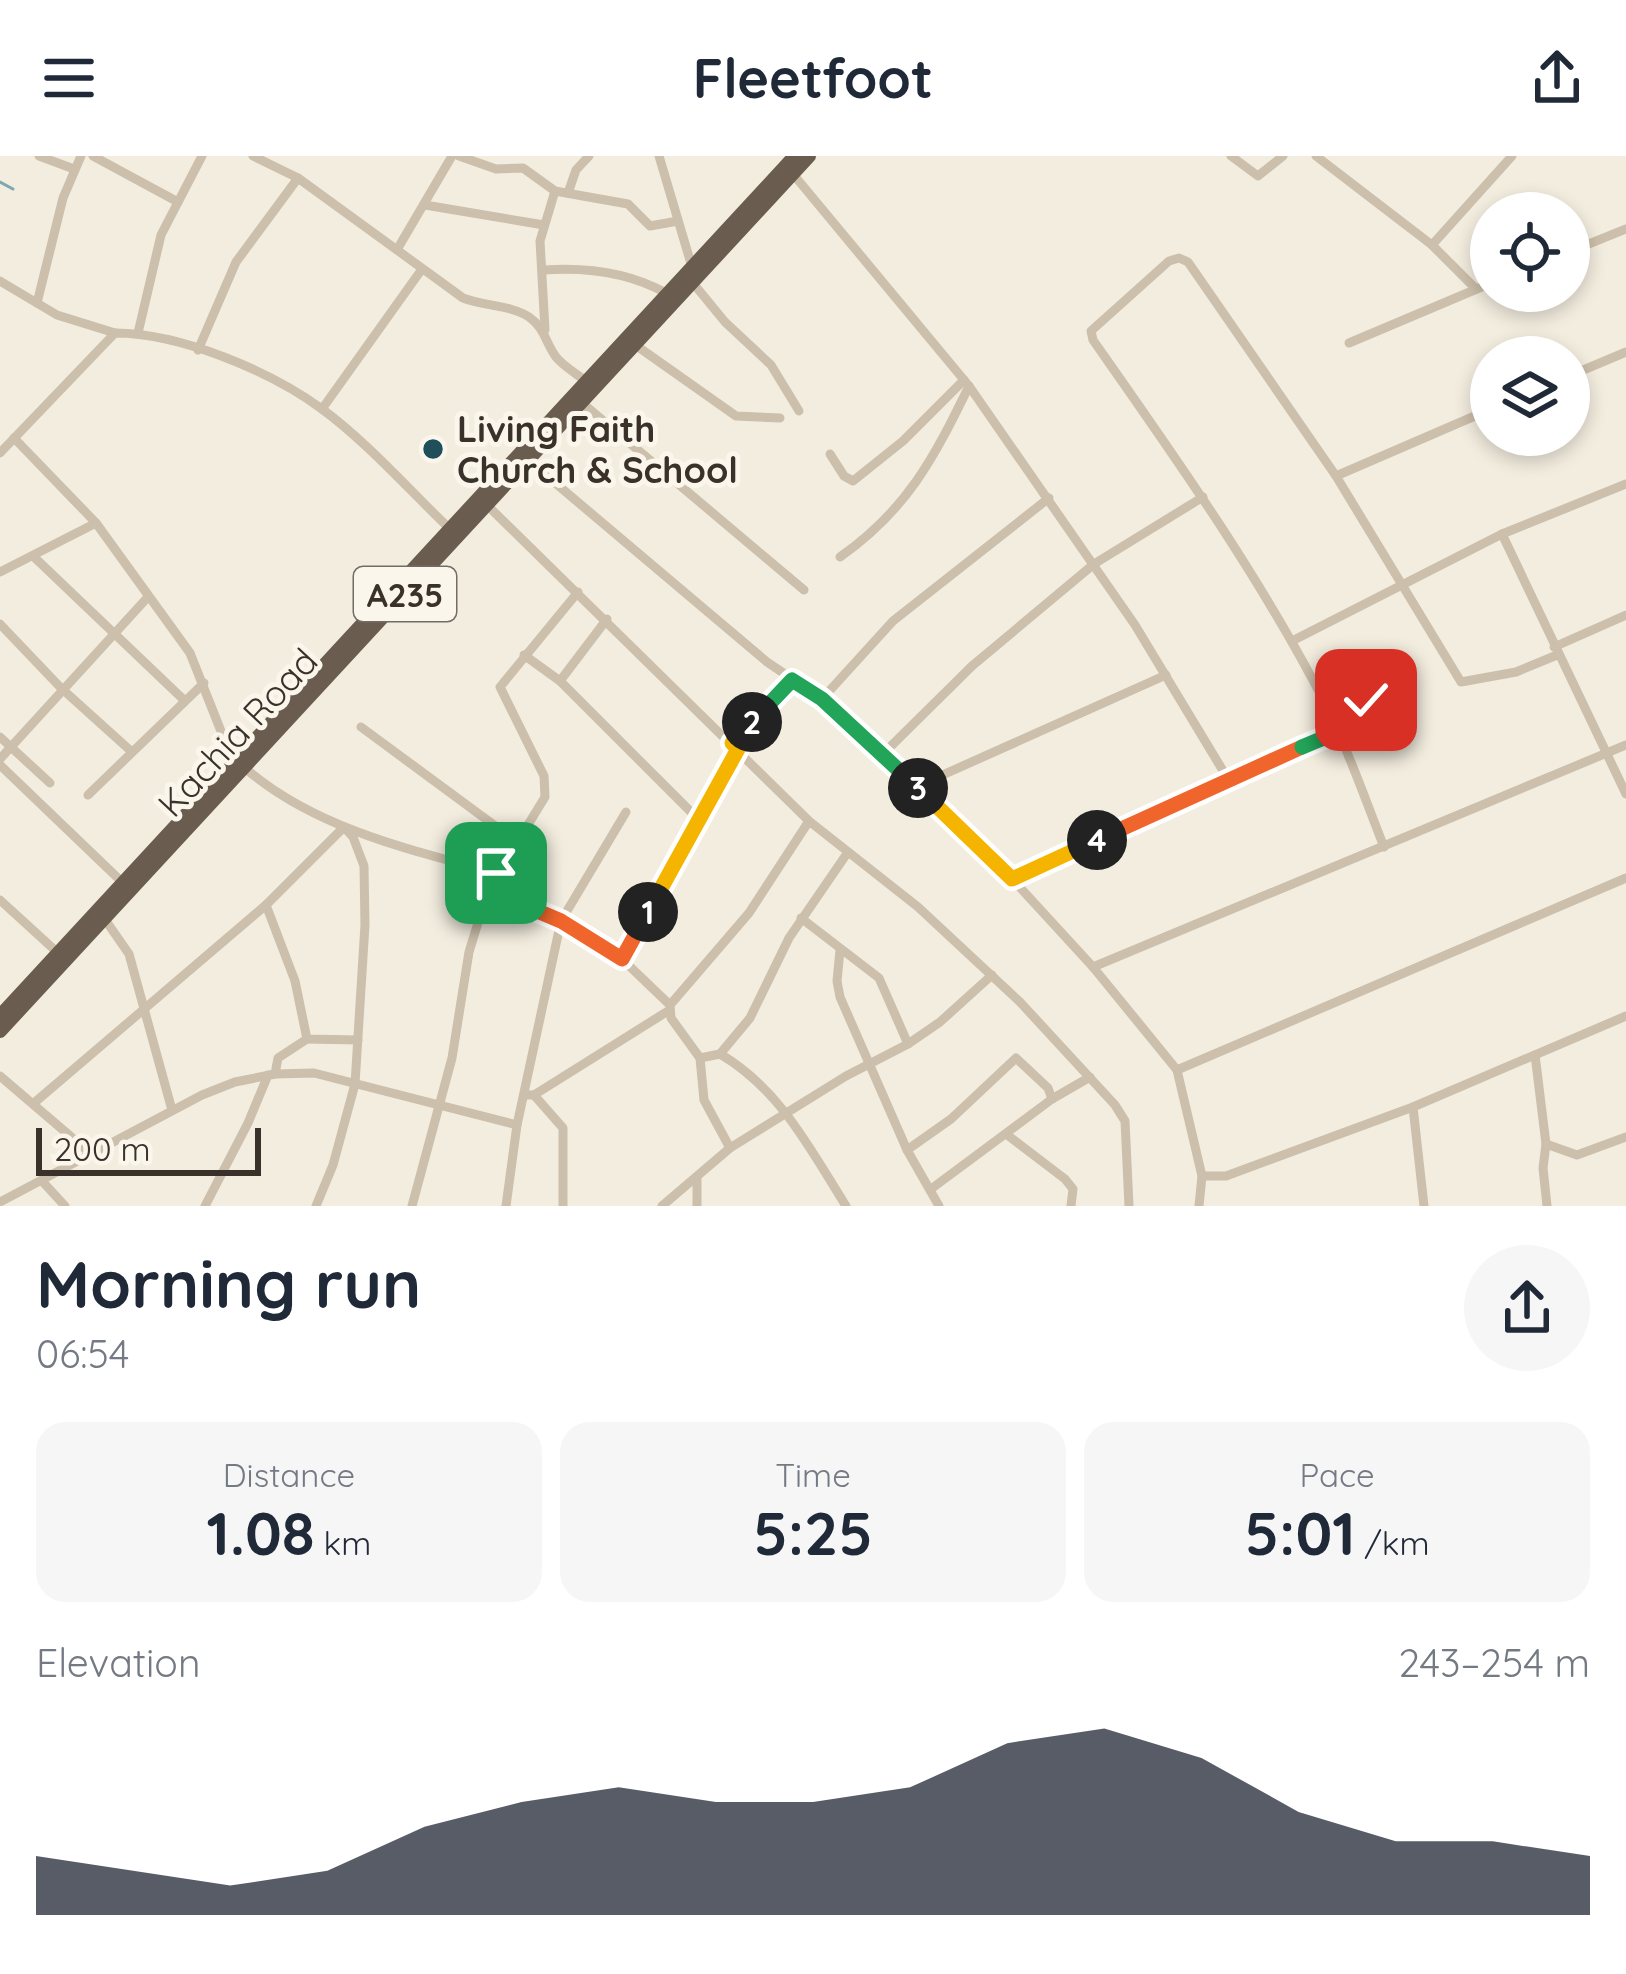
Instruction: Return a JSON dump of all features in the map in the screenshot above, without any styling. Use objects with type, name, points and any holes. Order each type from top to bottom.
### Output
[{"type":"highway","name":"Kachia Road","points":[[258,746],[581,403],[794,156]]},
{"type":"highway","name":"Kachia Road","points":[[0,1031],[666,293],[692,275],[809,156]]},
{"type":"highway","name":"Kachia Road","points":[[0,1016],[240,766]]},
{"type":"street","points":[[39,156],[74,169]]},
{"type":"street","points":[[37,303],[81,156]]},
{"type":"street","points":[[93,156],[178,202]]},
{"type":"street","points":[[138,333],[161,235],[202,156]]},
{"type":"street","points":[[253,156],[298,178],[463,298],[514,310],[545,330]]},
{"type":"street","points":[[398,248],[455,156],[496,170],[523,168],[555,191],[628,204],[650,226],[678,221]]},
{"type":"street","points":[[568,194],[576,170],[589,156]]},
{"type":"street","points":[[659,156],[692,275],[725,322],[771,365],[799,411]]},
{"type":"street","points":[[1231,156],[1258,176],[1283,156]]},
{"type":"street","points":[[1432,245],[1513,156]]},
{"type":"street","points":[[1325,158],[1432,245],[1470,283]]},
{"type":"street","points":[[793,174],[966,383],[1094,564],[1228,779]]},
{"type":"street","points":[[198,350],[236,262],[298,178]]},
{"type":"street","points":[[555,191],[540,250],[545,330],[556,357],[587,382]]},
{"type":"street","points":[[425,205],[544,225]]},
{"type":"street","points":[[1590,244],[1626,230]]},
{"type":"street","points":[[1384,847],[1332,718],[1292,641],[1203,497],[1091,331],[1169,261],[1188,262],[1336,476],[1461,682],[1516,672],[1626,615]]},
{"type":"street","points":[[322,409],[422,269]]},
{"type":"street","points":[[544,270],[600,271],[666,293]]},
{"type":"street","points":[[0,281],[57,314],[226,358],[275,381],[322,409],[450,529]]},
{"type":"street","points":[[1349,343],[1470,292]]},
{"type":"street","points":[[0,453],[116,333]]},
{"type":"street","points":[[634,344],[736,416],[780,418]]},
{"type":"street","points":[[1590,367],[1626,352]]},
{"type":"street","points":[[830,454],[844,476],[853,481],[966,383]]},
{"type":"street","points":[[840,557],[898,508],[924,474],[966,383]]},
{"type":"street","points":[[581,403],[804,590]]},
{"type":"street","points":[[1336,476],[1470,418]]},
{"type":"street","points":[[14,438],[96,523],[190,653],[240,766],[266,786],[344,827],[496,873]]},
{"type":"street","points":[[528,460],[884,753],[1093,967],[1177,1070],[1202,1176],[1199,1206]]},
{"type":"street","points":[[1292,641],[1502,534],[1626,484]]},
{"type":"street","points":[[884,753],[972,666],[1094,564],[1203,497]]},
{"type":"street","points":[[822,699],[893,621],[1048,498]]},
{"type":"street","points":[[487,505],[809,821],[918,908],[1090,1077],[1125,1121],[1129,1206]]},
{"type":"street","points":[[0,572],[96,523]]},
{"type":"street","points":[[1502,534],[1626,794]]},
{"type":"street","points":[[33,556],[185,701]]},
{"type":"street","points":[[412,1206],[452,1058],[469,952],[488,890],[547,787],[500,687],[578,592]]},
{"type":"street","points":[[123,883],[0,762],[61,688],[147,598]]},
{"type":"street","points":[[560,682],[607,620]]},
{"type":"street","points":[[0,624],[132,752]]},
{"type":"street","points":[[524,656],[560,682],[698,819]]},
{"type":"street","points":[[917,787],[1166,675]]},
{"type":"street","points":[[622,959],[735,746],[792,680]]},
{"type":"street","points":[[88,795],[203,683]]},
{"type":"street","points":[[1332,718],[1366,700],[1380,727]]},
{"type":"street","points":[[362,727],[517,842]]},
{"type":"street","points":[[1012,879],[1338,732]]},
{"type":"street","points":[[0,737],[50,783]]},
{"type":"street","points":[[1093,967],[1626,746]]},
{"type":"street","points":[[506,1206],[517,1125],[530,1095],[561,921],[626,812]]},
{"type":"street","points":[[530,1095],[669,1008],[749,914],[809,821]]},
{"type":"street","points":[[34,1103],[266,905],[344,827]]},
{"type":"street","points":[[316,1206],[333,1165],[355,1084],[364,866],[344,827]]},
{"type":"street","points":[[700,1058],[720,1054],[763,998],[801,918],[848,852]]},
{"type":"street","points":[[1177,1070],[1626,878]]},
{"type":"street","points":[[488,890],[561,921],[622,959],[669,1008],[700,1058],[704,1100],[730,1148]]},
{"type":"street","points":[[0,900],[58,953]]},
{"type":"street","points":[[266,905],[295,981],[307,1039]]},
{"type":"street","points":[[104,918],[129,954],[172,1110]]},
{"type":"street","points":[[801,918],[879,978],[908,1044]]},
{"type":"street","points":[[840,950],[836,981],[840,998],[907,1150],[939,1206]]},
{"type":"street","points":[[662,1206],[730,1148],[908,1044],[992,976]]},
{"type":"street","points":[[1202,1176],[1226,1176],[1413,1107],[1626,1016]]},
{"type":"street","points":[[205,1206],[278,1058],[307,1039],[358,1040]]},
{"type":"street","points":[[720,1054],[756,1078],[789,1114],[846,1206]]},
{"type":"street","points":[[1535,1054],[1546,1144],[1546,1206]]},
{"type":"street","points":[[907,1150],[952,1120],[1016,1058],[1048,1088],[1052,1099]]},
{"type":"street","points":[[0,1202],[172,1110],[235,1082],[271,1075],[314,1073],[517,1125]]},
{"type":"street","points":[[0,1076],[90,1153]]},
{"type":"street","points":[[932,1189],[1052,1099],[1090,1077]]},
{"type":"street","points":[[530,1095],[563,1128],[562,1206]]},
{"type":"street","points":[[1413,1107],[1424,1206]]},
{"type":"street","points":[[1006,1134],[1065,1179],[1072,1189],[1071,1206]]},
{"type":"street","points":[[1546,1144],[1577,1155],[1626,1137]]},
{"type":"street","points":[[698,1178],[698,1206]]},
{"type":"street","points":[[42,1181],[65,1206]]},
{"type":"waterway","points":[[0,182],[13,189]]},
{"type":"place","name":"Living Faith Church & School","points":[[433,449]]},
{"type":"route","points":[[496,873],[488,890],[561,921],[622,959],[738,749],[732,743],[792,680],[822,699],[884,753],[1012,879],[1338,732],[1332,718],[1366,700]]}]
